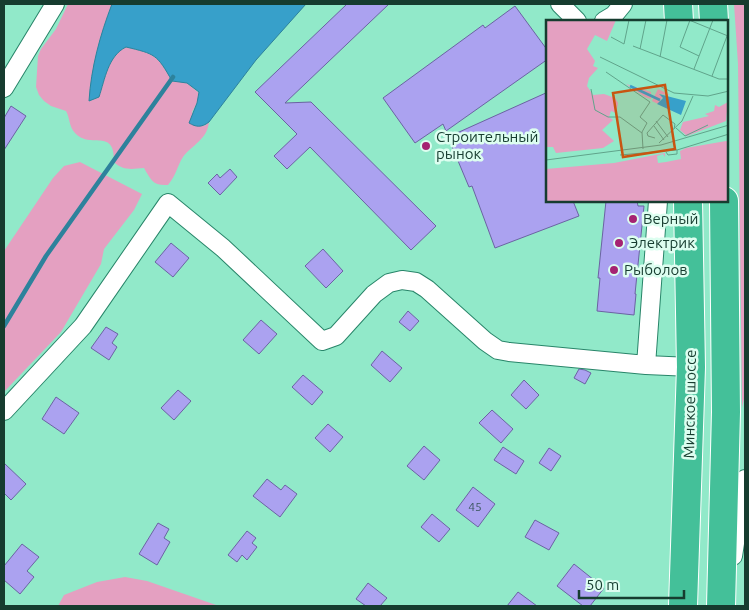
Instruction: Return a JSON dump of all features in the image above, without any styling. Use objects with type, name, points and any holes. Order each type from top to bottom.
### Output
[{"type":"highway","points":[[678,4],[679,20]]},
{"type":"highway","points":[[712,4],[714,20]]},
{"type":"highway","name":"Минское шоссе","points":[[683,606],[691,366],[688,202]]},
{"type":"highway","points":[[722,606],[726,403],[724,202]]},
{"type":"street","points":[[4,88],[55,4]]},
{"type":"street","points":[[560,4],[576,20]]},
{"type":"street","points":[[606,20],[614,15],[623,4]]},
{"type":"street","points":[[646,365],[658,202]]},
{"type":"street","points":[[4,411],[83,326],[168,203],[223,248],[322,341],[336,336],[374,294],[389,283],[402,280],[416,282],[427,288],[485,341],[498,350],[646,365],[691,366]]},
{"type":"street","points":[[726,606],[745,479]]},
{"type":"shaded area","points":[[68,4],[112,4],[97,52],[89,101],[99,97],[111,62],[126,47],[143,51],[154,57],[163,65],[172,81],[187,83],[199,93],[197,103],[192,112],[204,126],[209,122],[208,128],[202,138],[183,157],[168,185],[153,181],[144,168],[128,169],[117,165],[114,162],[111,145],[106,142],[81,138],[73,131],[66,111],[51,106],[39,95],[36,87],[38,56],[56,29]]},
{"type":"shaded area","points":[[734,4],[745,4],[745,394],[742,408],[738,64]]},
{"type":"shaded area","points":[[80,162],[142,194],[134,210],[104,249],[101,264],[61,332],[4,392],[4,251],[53,178],[64,166]]},
{"type":"shaded area","points":[[125,577],[147,581],[219,606],[58,606],[64,595],[97,582]]},
{"type":"water","points":[[112,4],[306,4],[256,60],[209,122],[199,126],[189,123],[199,92],[187,83],[172,81],[163,65],[154,57],[143,51],[126,47],[111,62],[99,97],[89,101],[97,52]]},
{"type":"building","points":[[347,4],[389,4],[285,103],[311,102],[436,226],[411,250],[310,147],[287,169],[274,156],[297,134],[255,92]]},
{"type":"building","points":[[515,6],[546,48],[546,60],[446,131],[443,124],[415,143],[383,98],[483,25],[485,28]]},
{"type":"building","points":[[546,93],[546,202],[573,202],[579,216],[495,248],[472,186],[469,187],[448,137]]},
{"type":"building","points":[[11,106],[26,116],[4,150],[4,118]]},
{"type":"building","points":[[230,169],[237,177],[220,195],[208,183],[217,174],[220,178]]},
{"type":"building","points":[[606,202],[637,202],[638,206],[644,206],[634,315],[597,311],[600,278],[598,278]]},
{"type":"building","points":[[171,243],[189,258],[173,277],[155,262]]},
{"type":"building","points":[[323,249],[343,271],[326,288],[305,266]]},
{"type":"building","points":[[408,311],[419,321],[410,331],[399,322]]},
{"type":"building","points":[[261,320],[277,334],[259,354],[243,340]]},
{"type":"building","points":[[106,327],[118,334],[112,343],[117,347],[109,360],[91,348]]},
{"type":"building","points":[[382,351],[402,368],[390,382],[371,365]]},
{"type":"building","points":[[579,369],[591,373],[585,384],[574,378]]},
{"type":"building","points":[[303,375],[323,392],[312,405],[292,387]]},
{"type":"building","points":[[524,380],[539,395],[526,409],[511,395]]},
{"type":"building","points":[[178,390],[191,401],[174,420],[161,408]]},
{"type":"building","points":[[56,397],[79,413],[64,434],[42,419]]},
{"type":"building","points":[[492,410],[513,429],[501,443],[479,423]]},
{"type":"building","points":[[328,424],[343,437],[330,452],[315,438]]},
{"type":"building","points":[[424,446],[440,460],[424,480],[407,466]]},
{"type":"building","points":[[503,447],[524,461],[516,474],[494,460]]},
{"type":"building","points":[[549,448],[561,456],[551,471],[539,463]]},
{"type":"building","points":[[4,463],[26,484],[11,500],[4,493]]},
{"type":"building","points":[[267,479],[281,490],[285,485],[297,494],[280,517],[253,496]]},
{"type":"building","points":[[473,487],[495,504],[478,527],[456,510]]},
{"type":"building","points":[[432,514],[450,529],[439,542],[421,527]]},
{"type":"building","points":[[535,520],[559,533],[549,550],[525,537]]},
{"type":"building","points":[[158,523],[169,529],[164,538],[170,542],[157,565],[139,554]]},
{"type":"building","points":[[247,531],[256,538],[252,543],[257,547],[247,560],[242,555],[237,562],[228,555]]},
{"type":"building","points":[[22,544],[39,557],[27,571],[34,577],[20,594],[4,580],[4,566]]},
{"type":"building","points":[[574,564],[604,588],[590,606],[583,606],[557,586]]},
{"type":"building","points":[[368,583],[387,598],[380,606],[366,606],[356,599]]},
{"type":"building","points":[[518,592],[537,606],[507,606]]},
{"type":"waterway","points":[[4,326],[46,256],[173,77]]},
{"type":"place","name":"Строительный рынок","points":[[426,146]]},
{"type":"place","name":"Верный","points":[[633,219]]},
{"type":"place","name":"Электрик","points":[[619,243]]},
{"type":"place","name":"Рыболов","points":[[614,270]]}]
